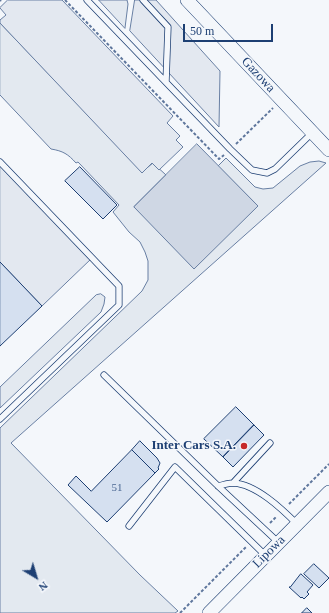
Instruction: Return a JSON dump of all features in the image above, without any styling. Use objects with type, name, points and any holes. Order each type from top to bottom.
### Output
[{"type":"street","name":"Gazowa","points":[[187,0],[312,133],[327,145]]},
{"type":"street","name":"Lipowa","points":[[209,613],[329,492]]},
{"type":"lane","points":[[87,0],[252,170],[267,173],[275,168],[312,133]]},
{"type":"lane","points":[[143,0],[168,27],[166,82]]},
{"type":"lane","points":[[0,162],[119,286],[119,305],[0,419]]},
{"type":"lane","points":[[104,375],[278,543]]},
{"type":"lane","points":[[232,483],[270,442]]},
{"type":"lane","points":[[130,526],[175,467],[266,556]]},
{"type":"lane","points":[[218,486],[232,483],[244,485],[264,495],[283,510],[297,524]]},
{"type":"shaded area","points":[[8,0],[62,0],[173,116],[167,123],[180,136],[176,140],[183,147],[159,170],[152,163],[142,173],[0,23],[0,20],[6,15],[0,8]]},
{"type":"shaded area","points":[[99,0],[127,0],[128,4],[125,28]]},
{"type":"shaded area","points":[[135,0],[156,0],[220,71],[219,127],[130,31]]},
{"type":"shaded area","points":[[0,23],[142,172],[153,163],[166,175],[134,207],[258,206],[218,166],[226,158],[255,187],[263,189],[273,188],[300,166],[310,162],[319,161],[326,163],[11,443],[140,575],[178,611],[175,613],[0,613],[0,428],[142,291],[148,280],[148,261],[140,242],[129,232],[113,212],[119,205],[78,162],[76,163],[68,155],[62,152],[51,149],[0,95]]},
{"type":"shaded area","points":[[197,144],[258,206],[194,269],[134,207]]},
{"type":"shaded area","points":[[0,162],[92,258],[42,306],[0,262]]},
{"type":"shaded area","points":[[101,294],[105,297],[101,312],[0,408],[0,387],[96,295]]},
{"type":"building","points":[[80,167],[117,205],[103,219],[65,181]]},
{"type":"building","points":[[0,262],[42,306],[0,346]]},
{"type":"building","points":[[236,407],[254,425],[223,457],[204,439]]},
{"type":"building","name":"Inter Cars S.A.","points":[[254,425],[264,435],[233,467],[223,457]]},
{"type":"building","points":[[140,441],[160,463],[159,469],[155,473],[132,450]]},
{"type":"building","points":[[132,450],[155,473],[107,522],[68,485],[76,476],[91,491]]},
{"type":"building","points":[[314,564],[329,578],[319,588],[304,574]]},
{"type":"building","points":[[301,574],[313,585],[307,592],[309,594],[304,599],[289,587]]},
{"type":"building","points":[[307,608],[312,613],[302,613]]},
{"type":"place","name":"Inter Cars S.A.","points":[[244,446]]}]
